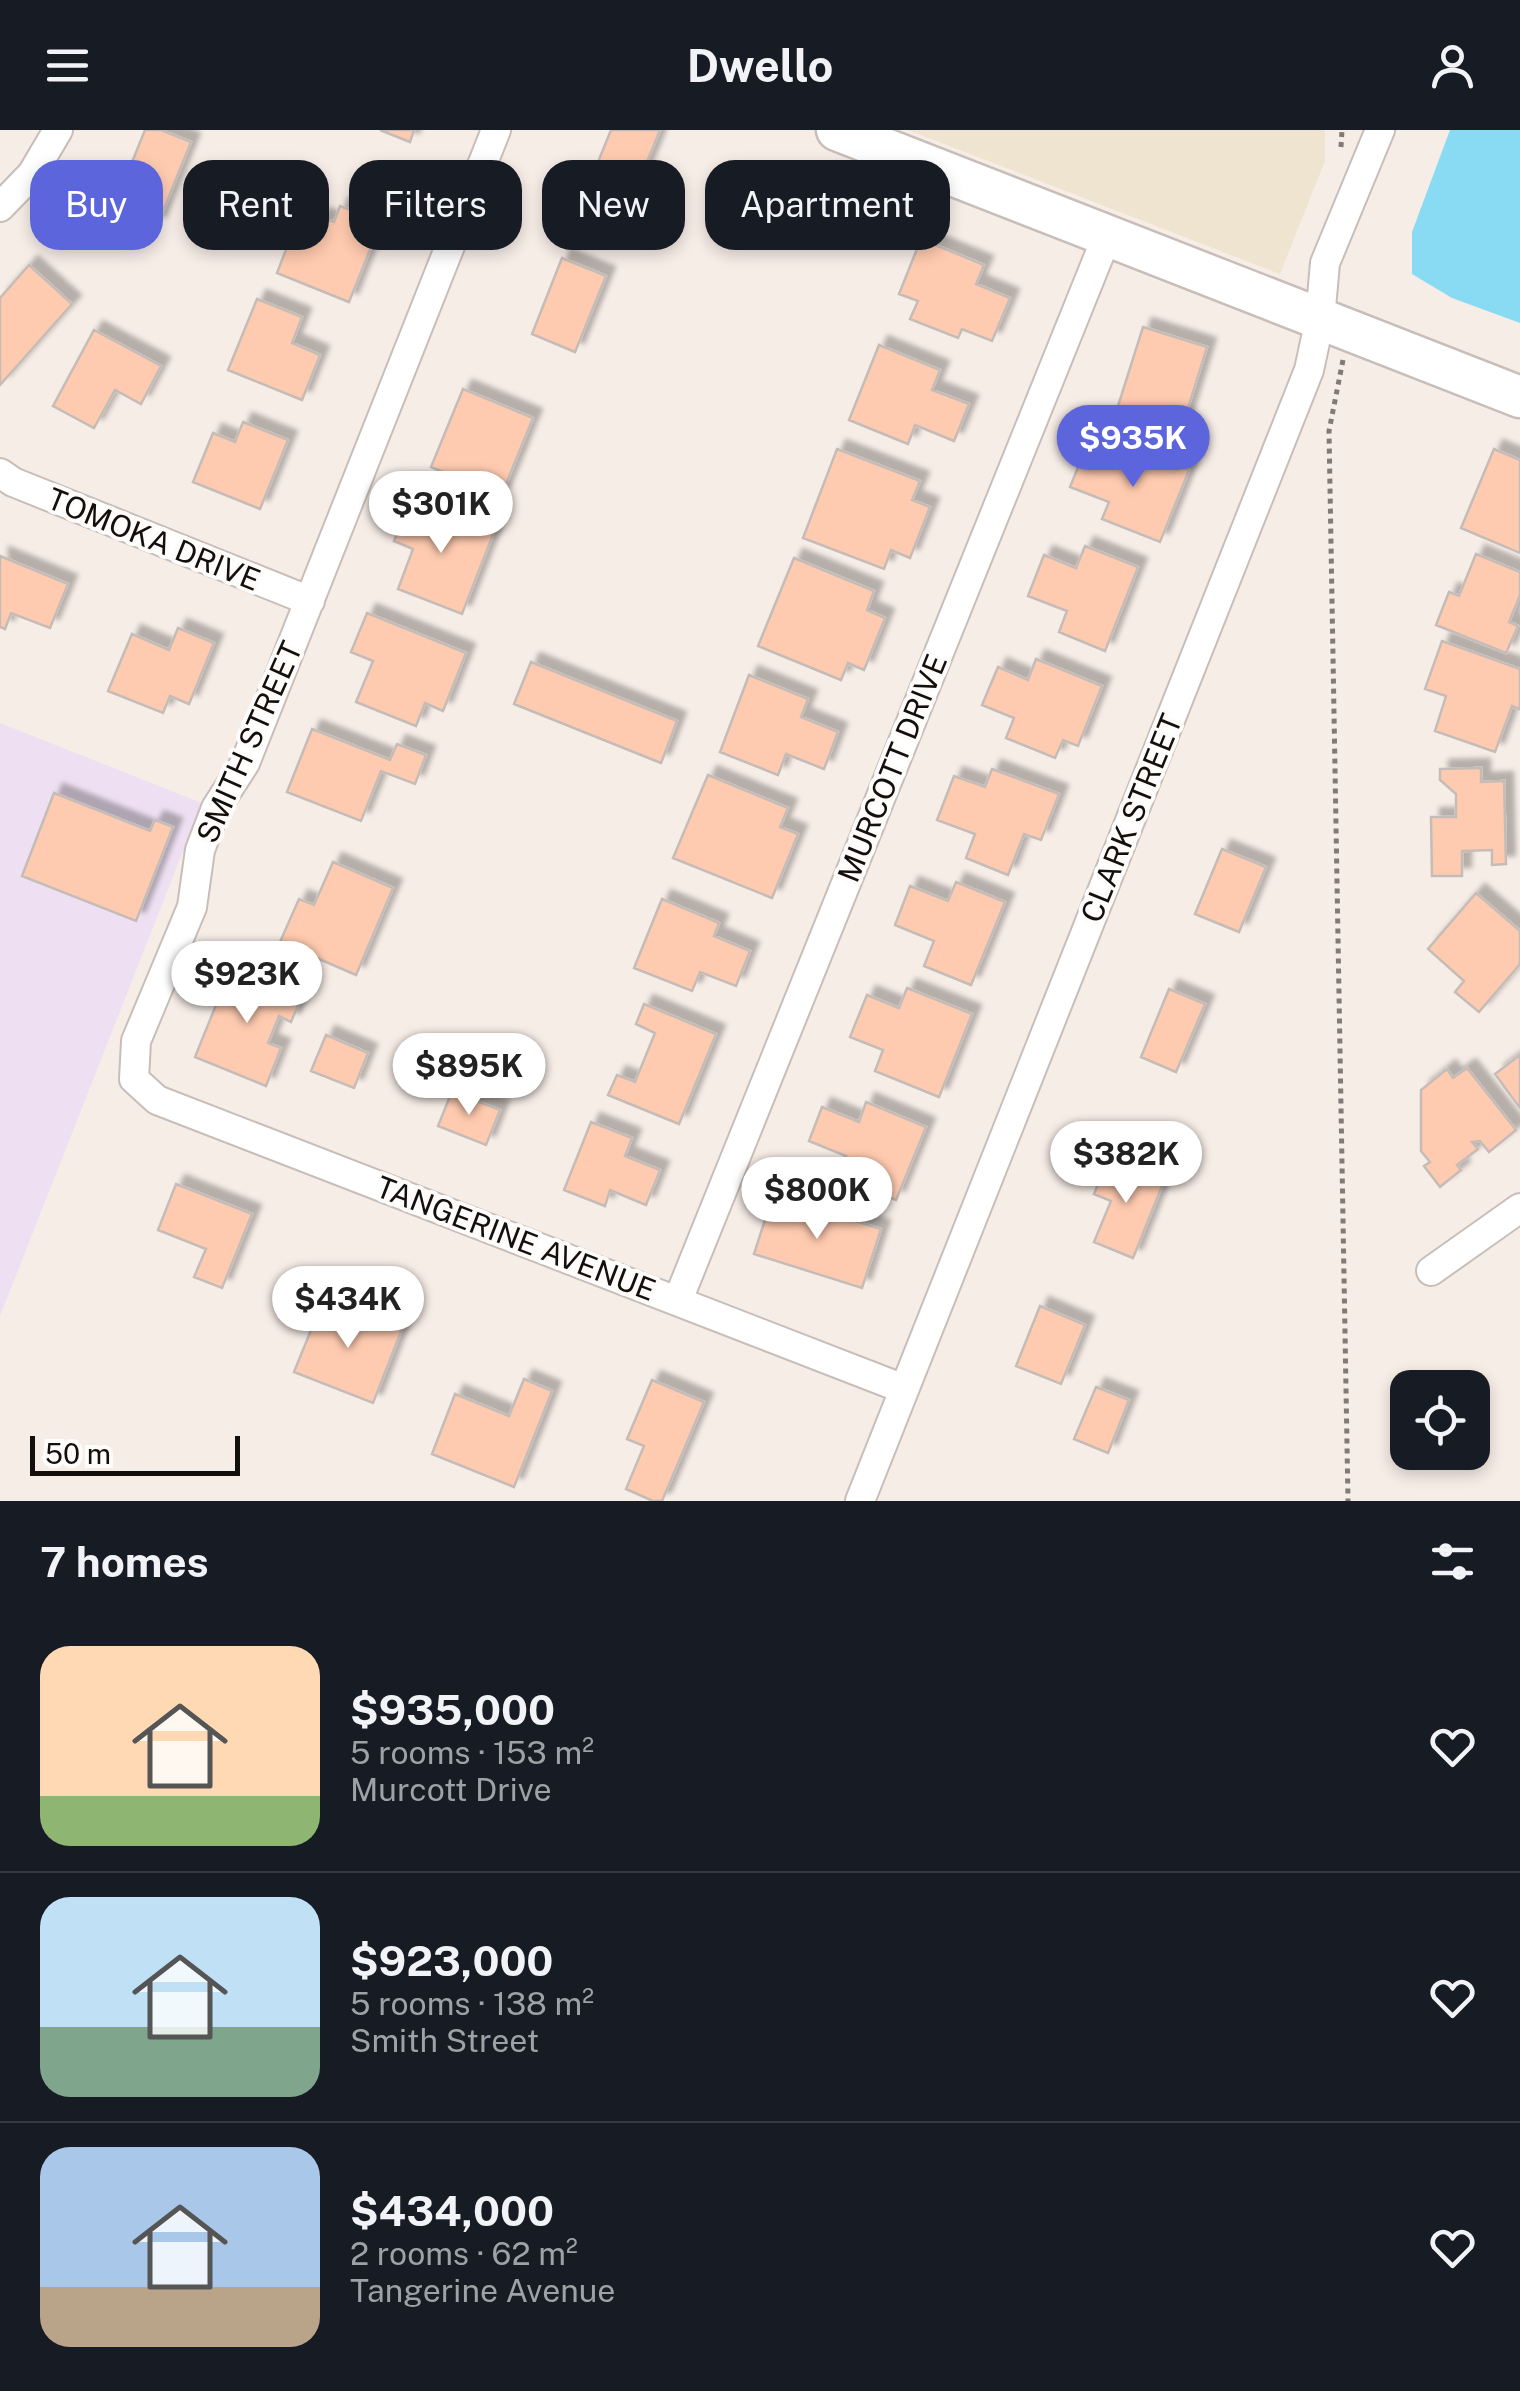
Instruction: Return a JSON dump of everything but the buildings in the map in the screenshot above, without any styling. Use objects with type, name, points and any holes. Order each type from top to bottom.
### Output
[{"type":"street","points":[[0,208],[32,174],[58,130]]},
{"type":"street","name":"SMITH STREET","points":[[134,1080],[136,1041],[192,907],[200,850],[216,808],[246,764],[496,130]]},
{"type":"street","points":[[838,130],[1520,398]]},
{"type":"street","name":"CLARK STREET","points":[[860,1501],[1309,370],[1320,319],[1325,264],[1380,130]]},
{"type":"street","name":"MURCOTT DRIVE","points":[[678,1300],[1107,236]]},
{"type":"street","name":"TOMOKA DRIVE","points":[[0,473],[12,482],[310,601]]},
{"type":"street","name":"TANGERINE AVENUE","points":[[134,1080],[157,1100],[904,1390]]},
{"type":"street","points":[[1431,1272],[1520,1208]]},
{"type":"path","points":[[1343,358],[1329,432],[1348,1501]]},
{"type":"shaded area","points":[[908,130],[1325,130],[1325,161],[1280,274]]},
{"type":"shaded area","points":[[0,723],[202,803],[0,1316]]},
{"type":"water","points":[[1450,130],[1520,130],[1520,323],[1452,298],[1412,274],[1412,232]]}]
